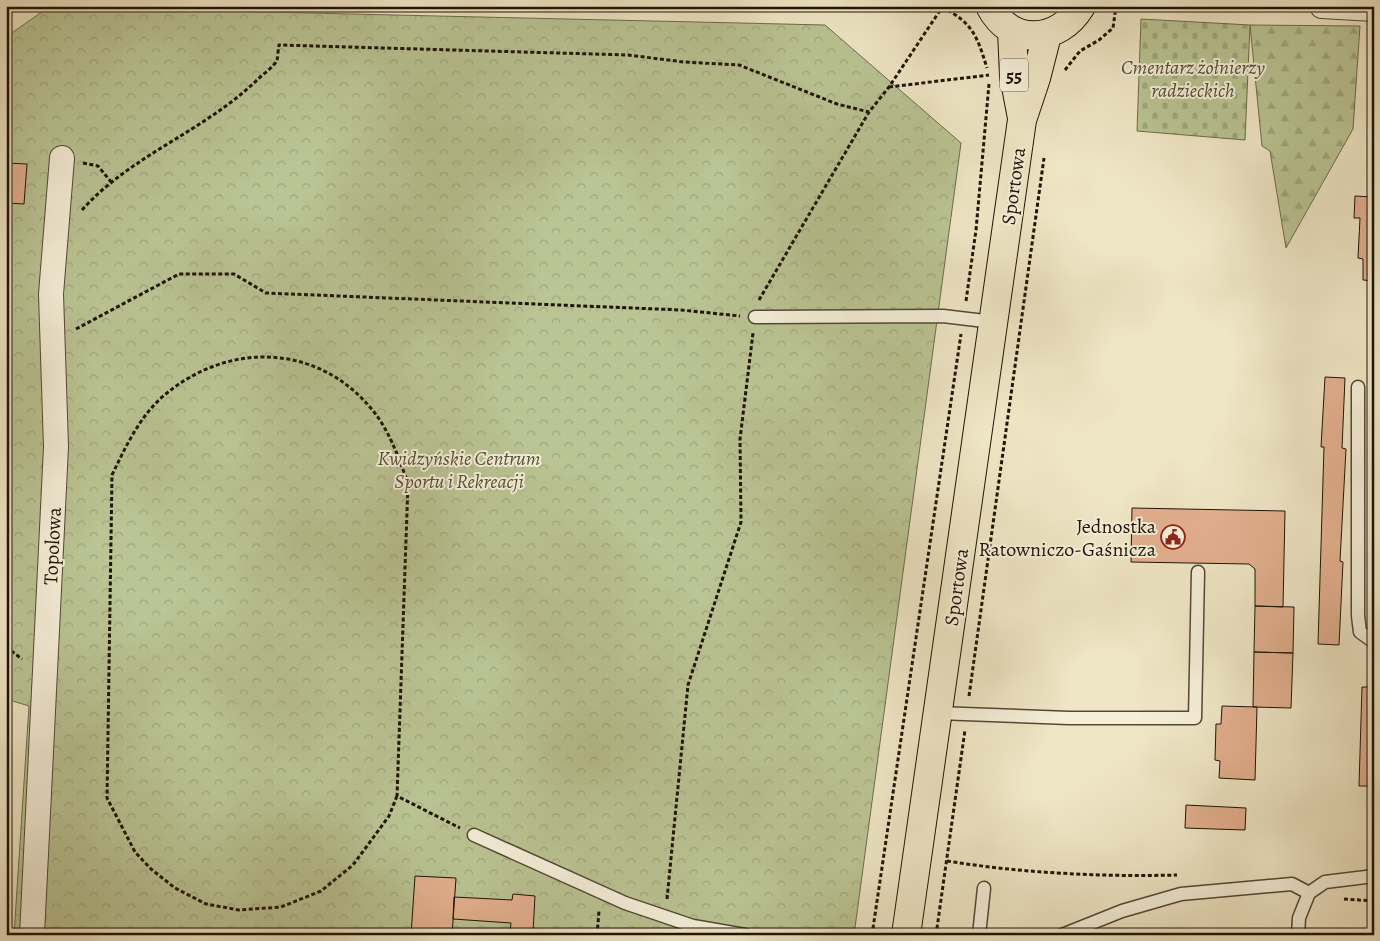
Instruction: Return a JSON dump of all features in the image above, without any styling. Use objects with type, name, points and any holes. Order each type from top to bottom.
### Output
[{"type":"main road","name":"55","points":[[990,6],[999,21],[1012,30],[1029,36],[1046,35]]},
{"type":"main road","points":[[1046,35],[1062,28],[1074,18],[1081,6]]},
{"type":"main road","name":"Sportowa","points":[[1012,30],[1014,76],[1022,120]]},
{"type":"main road","name":"Sportowa","points":[[906,935],[1022,120],[1036,78],[1046,35]]},
{"type":"street","points":[[1322,6],[1374,9]]},
{"type":"street","name":"Topolowa","points":[[32,935],[56,446],[51,294],[62,158]]},
{"type":"lane","points":[[755,317],[964,317],[993,322]]},
{"type":"lane","points":[[1358,387],[1358,616],[1360,632],[1374,642]]},
{"type":"lane","points":[[938,713],[1069,718],[1195,718],[1198,572]]},
{"type":"lane","points":[[474,835],[625,904],[693,926],[744,935]]},
{"type":"lane","points":[[1298,935],[1299,918],[1309,893],[1325,882],[1374,876]]},
{"type":"lane","points":[[1062,935],[1122,911],[1181,894],[1292,884],[1309,893]]},
{"type":"lane","points":[[979,935],[984,888]]},
{"type":"path","points":[[1063,72],[1080,51],[1099,40],[1112,28],[1116,6]]},
{"type":"path","points":[[665,917],[688,685],[741,522],[740,439],[758,302],[869,112],[889,87],[942,7],[961,17],[973,29],[989,74],[976,230],[872,935]]},
{"type":"path","points":[[55,239],[95,195],[144,159],[200,125],[245,92],[276,61],[279,45],[628,55],[684,62],[739,65],[837,104],[869,112]]},
{"type":"path","points":[[889,87],[989,74]]},
{"type":"path","points":[[936,935],[1045,153]]},
{"type":"path","points":[[62,158],[98,166],[112,183]]},
{"type":"path","points":[[52,343],[130,298],[179,274],[234,274],[266,293],[681,310],[755,317]]},
{"type":"path","points":[[243,357],[273,357],[302,361],[352,390],[374,412],[400,460],[408,483],[397,796],[389,816],[366,849],[339,878],[321,890],[282,907],[239,910],[206,904],[175,888],[150,869],[135,852],[107,798],[112,475],[128,440],[159,400],[179,384],[210,366],[243,357]]},
{"type":"path","points":[[397,796],[474,835]]},
{"type":"path","points":[[916,860],[946,861],[985,867],[1119,877],[1178,875]]},
{"type":"path","points":[[597,935],[601,893]]},
{"type":"green space","name":"Kwidzyńskie Centrum Sportu i Rekreacji","points":[[49,7],[825,25],[961,143],[854,935],[14,935],[29,706],[6,699],[6,37]]},
{"type":"green space","name":"Cmentarz żołnierzy radzieckich","points":[[1141,19],[1250,25],[1245,140],[1137,131]]},
{"type":"green space","points":[[1250,25],[1360,26],[1353,129],[1286,248],[1270,151],[1262,146]]},
{"type":"building","points":[[6,163],[27,164],[24,204],[6,203]]},
{"type":"building","points":[[1355,196],[1374,197],[1374,281],[1363,280],[1363,259],[1358,258],[1360,218],[1354,218]]},
{"type":"building","points":[[1325,377],[1345,378],[1342,448],[1346,449],[1340,561],[1343,562],[1339,645],[1318,644],[1324,447],[1321,447]]},
{"type":"building","points":[[1132,508],[1285,511],[1283,607],[1255,606],[1255,569],[1249,564],[1131,562]]},
{"type":"building","points":[[1255,606],[1294,607],[1293,653],[1254,652]]},
{"type":"building","points":[[1254,652],[1293,653],[1291,708],[1253,707]]},
{"type":"building","points":[[1362,687],[1374,687],[1374,786],[1359,786]]},
{"type":"building","points":[[1222,706],[1257,707],[1255,780],[1219,778],[1220,761],[1215,760],[1216,724],[1221,724]]},
{"type":"building","points":[[1186,805],[1246,808],[1245,830],[1185,828]]},
{"type":"building","points":[[415,876],[456,878],[452,935],[411,935]]},
{"type":"building","points":[[513,894],[535,896],[533,932],[510,931],[511,923],[453,919],[454,897],[512,900]]},
{"type":"place","name":"Jednostka Ratowniczo-Gaśnicza","points":[[1173,537]]}]
